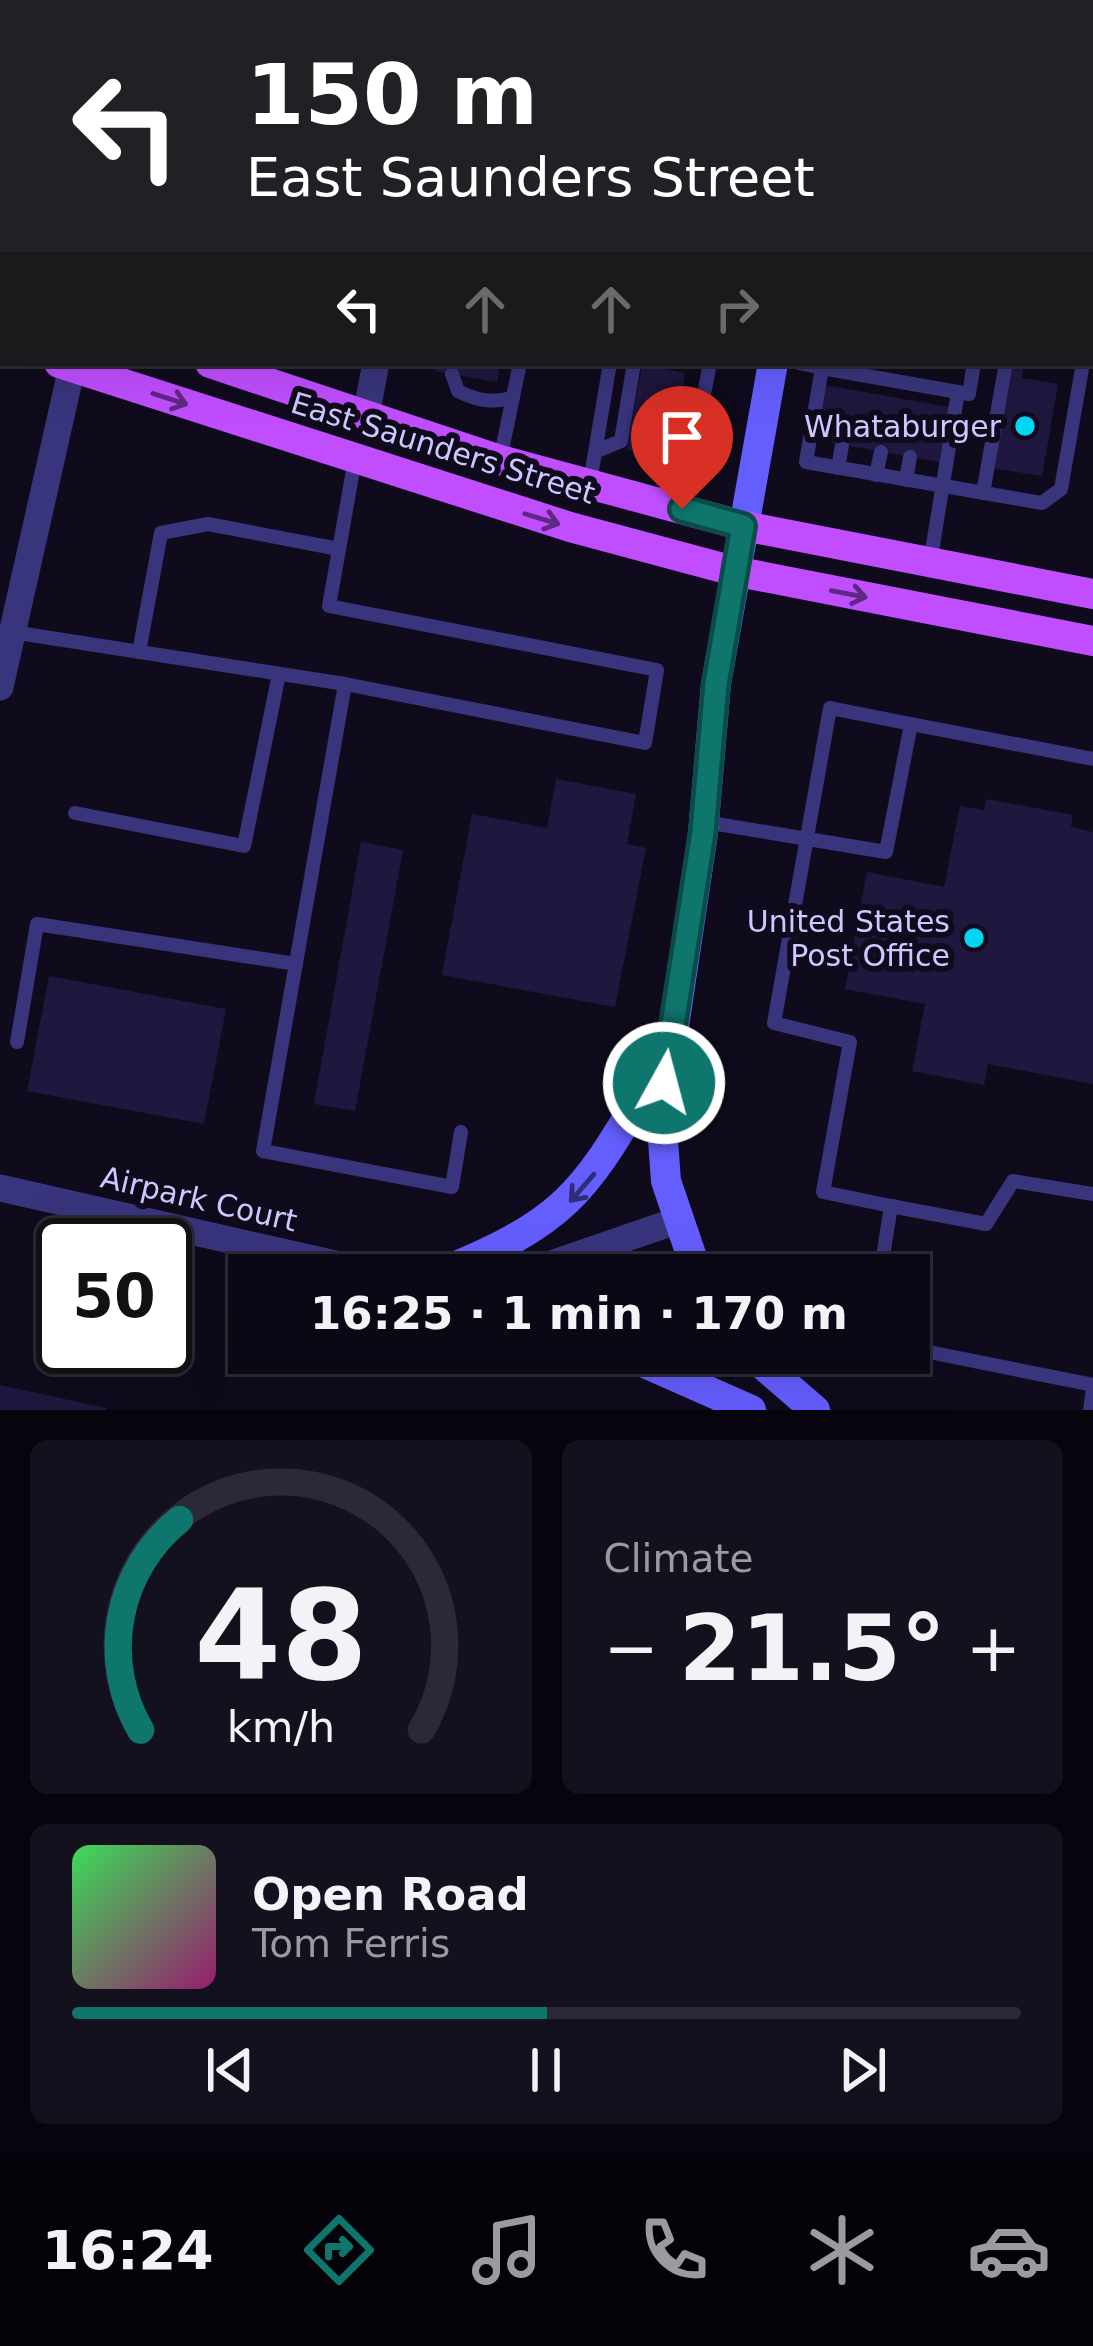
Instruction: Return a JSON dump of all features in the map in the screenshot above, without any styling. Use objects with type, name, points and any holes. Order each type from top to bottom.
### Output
[{"type":"main road","name":"East Saunders Street","points":[[68,366],[570,527],[734,571],[1093,641]]},
{"type":"main road","name":"East Saunders Street","points":[[219,366],[500,460],[743,526],[1093,594]]},
{"type":"main road","points":[[689,1254],[676,1222],[662,1132],[666,1054],[704,821],[716,684],[771,366]]},
{"type":"main road","points":[[488,1254],[563,1208],[605,1160],[666,1054]]},
{"type":"main road","points":[[670,1374],[751,1410]]},
{"type":"main road","points":[[773,1374],[815,1410]]},
{"type":"street","points":[[0,687],[65,366]]},
{"type":"street","points":[[366,415],[375,366]]},
{"type":"street","name":"Airpark Court","points":[[0,1188],[291,1254]]},
{"type":"street","points":[[581,1254],[676,1222]]},
{"type":"lane","points":[[500,460],[519,366]]},
{"type":"lane","points":[[590,484],[610,366]]},
{"type":"lane","points":[[597,451],[621,441],[634,366]]},
{"type":"lane","points":[[682,509],[709,366]]},
{"type":"lane","points":[[813,366],[854,373],[920,394],[969,394],[974,366]]},
{"type":"lane","points":[[982,493],[1005,366]]},
{"type":"lane","points":[[822,368],[806,462],[1042,503],[1060,489],[1082,366]]},
{"type":"lane","points":[[851,390],[854,373]]},
{"type":"lane","points":[[452,374],[458,391],[471,398],[485,402],[513,398]]},
{"type":"lane","points":[[930,563],[958,392]]},
{"type":"lane","points":[[838,468],[842,445]]},
{"type":"lane","points":[[876,475],[881,452]]},
{"type":"lane","points":[[906,480],[910,457]]},
{"type":"lane","points":[[12,632],[345,684],[645,743],[657,670],[329,606],[355,460]]},
{"type":"lane","points":[[140,652],[161,532],[208,524],[339,549]]},
{"type":"lane","points":[[75,813],[244,846],[279,674]]},
{"type":"lane","points":[[345,684],[262,1151],[452,1187],[461,1132]]},
{"type":"lane","points":[[1093,758],[830,708],[774,1023],[850,1042],[823,1192],[986,1224],[1013,1181],[1093,1194]]},
{"type":"lane","points":[[704,821],[886,852],[911,724]]},
{"type":"lane","points":[[17,1042],[38,925],[296,964]]},
{"type":"lane","points":[[883,1254],[891,1206]]},
{"type":"lane","points":[[930,1352],[1093,1387],[1090,1410]]},
{"type":"building","points":[[435,366],[500,366],[497,382],[434,371]]},
{"type":"building","points":[[642,366],[685,373],[670,458],[627,450]]},
{"type":"building","name":"Whataburger","points":[[1009,366],[1024,366],[1022,378],[1058,384],[1042,476],[992,468]]},
{"type":"building","points":[[825,385],[949,407],[939,462],[816,440]]},
{"type":"building","points":[[556,779],[636,794],[627,844],[646,848],[615,1007],[442,975],[472,814],[547,828]]},
{"type":"building","name":"United States Post Office","points":[[986,799],[1073,815],[1071,827],[1093,832],[1093,1084],[988,1064],[984,1085],[912,1071],[925,1004],[845,989],[867,872],[944,887],[960,806],[984,810]]},
{"type":"building","points":[[361,842],[403,850],[355,1111],[314,1104]]},
{"type":"building","points":[[49,976],[226,1009],[204,1124],[27,1091]]},
{"type":"building","points":[[0,1385],[106,1408],[106,1410],[0,1410]]},
{"type":"place","name":"Whataburger","points":[[1025,426]]},
{"type":"place","name":"United States Post Office","points":[[974,938]]},
{"type":"route","points":[[664,1083],[703,832],[716,684],[743,526],[682,509]]}]
